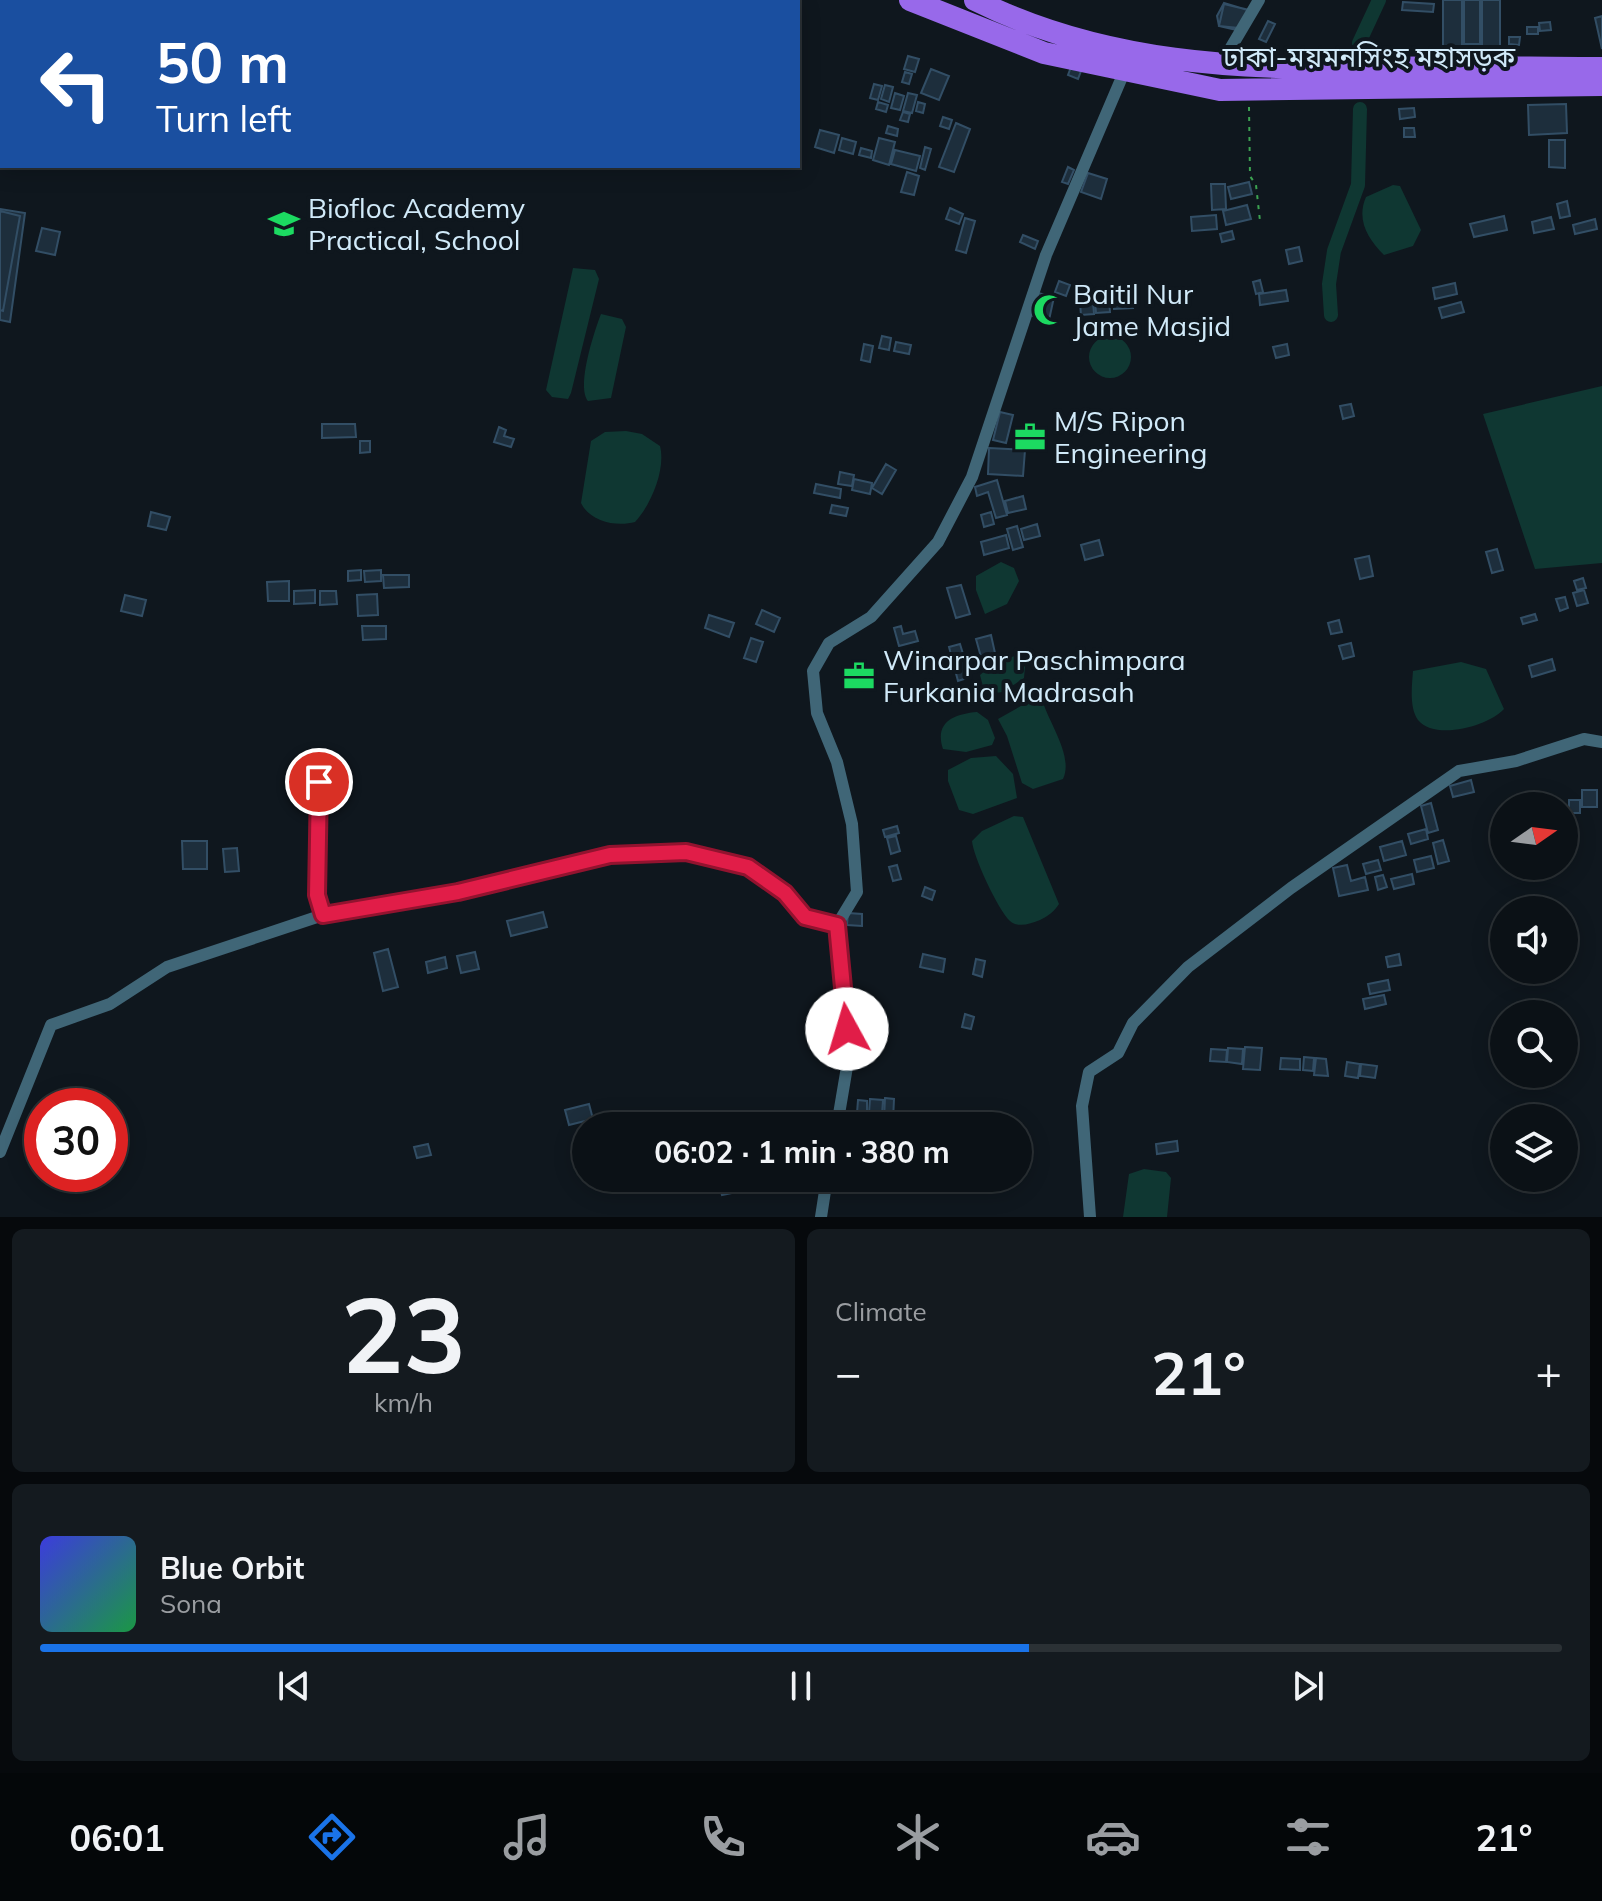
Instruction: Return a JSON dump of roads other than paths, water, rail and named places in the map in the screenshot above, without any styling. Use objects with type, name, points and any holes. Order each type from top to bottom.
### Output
[{"type":"highway","name":"ঢাকা-ময়মনসিংহ মহাসড়ক","points":[[910,0],[1044,53],[1220,90],[1602,85]]},
{"type":"highway","name":"ঢাকা-ময়মনসিংহ মহাসড়ক","points":[[975,0],[1021,23],[1127,50],[1220,66],[1602,68]]},
{"type":"street","points":[[1220,66],[1259,0]]},
{"type":"street","points":[[839,1112],[849,1055],[837,925],[857,892],[852,824],[837,762],[817,713],[813,671],[829,643],[871,617],[938,542],[972,477],[1046,255],[1125,70]]},
{"type":"street","points":[[1090,1217],[1082,1106],[1089,1072],[1118,1053],[1133,1023],[1188,967],[1291,888],[1459,771],[1516,761],[1584,739],[1602,742]]},
{"type":"street","points":[[319,782],[317,895],[323,915]]},
{"type":"street","points":[[0,1152],[51,1025],[110,1004],[167,967],[323,915],[458,892],[610,855],[686,852],[748,867],[785,893],[805,917],[837,925]]},
{"type":"street","points":[[821,1217],[825,1192]]},
{"type":"waterway","points":[[1359,43],[1379,0]]},
{"type":"waterway","points":[[1331,315],[1329,284],[1334,251],[1358,185],[1360,109]]},
{"type":"place","name":"Biofloc Academy Practical, School","points":[[284,224]]},
{"type":"place","name":"Baitil Nur Jame Masjid","points":[[1049,310]]},
{"type":"place","name":"M/S Ripon Engineering","points":[[1030,437]]},
{"type":"place","name":"Winarpar Paschimpara Furkania Madrasah","points":[[859,676]]}]
